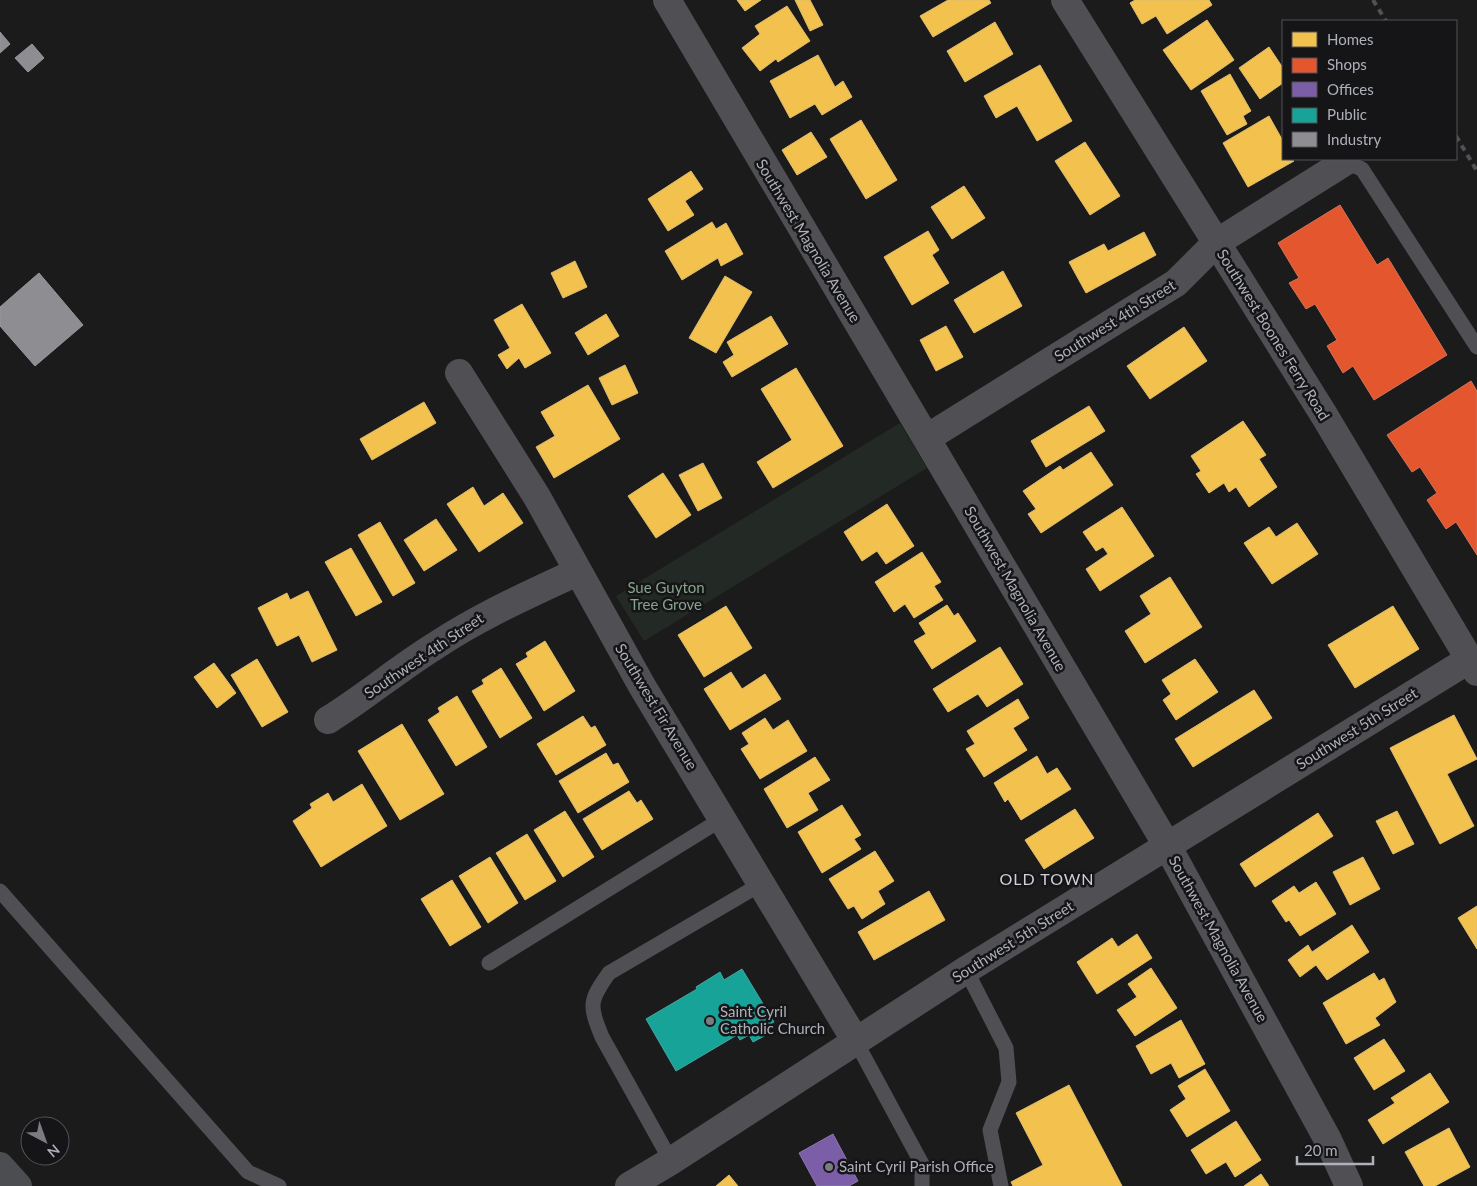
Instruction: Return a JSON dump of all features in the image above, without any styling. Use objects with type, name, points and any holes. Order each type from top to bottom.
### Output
[{"type":"highway","points":[[0,1166],[18,1186]]},
{"type":"street","name":"Southwest Magnolia Avenue","points":[[667,0],[814,252],[927,438],[1168,847],[1328,1140],[1349,1186]]},
{"type":"street","name":"Southwest Boones Ferry Road","points":[[1065,0],[1324,415],[1475,662]]},
{"type":"street","name":"Southwest 4th Street","points":[[927,438],[1176,283],[1216,243],[1345,162]]},
{"type":"street","name":"Southwest Fir Avenue","points":[[458,373],[537,497],[642,686],[855,1040]]},
{"type":"street","name":"Southwest 4th Street","points":[[328,720],[365,697],[434,646],[489,613],[577,572]]},
{"type":"street","name":"Southwest 5th Street","points":[[628,1186],[671,1161],[855,1040],[966,970],[1475,662]]},
{"type":"lane","points":[[1345,162],[1362,169],[1477,347]]},
{"type":"lane","points":[[489,963],[722,819]]},
{"type":"lane","points":[[671,1161],[602,1037],[594,1016],[594,995],[609,973],[761,884]]},
{"type":"lane","points":[[0,891],[248,1172],[279,1186]]},
{"type":"lane","points":[[966,970],[1006,1048],[1009,1082],[1002,1105],[990,1130],[1001,1186]]},
{"type":"lane","points":[[855,1040],[922,1164],[922,1186]]},
{"type":"green space","name":"Sue Guyton Tree Grove","points":[[900,423],[927,468],[644,641],[616,596]]},
{"type":"building: Homes","points":[[737,0],[761,0],[745,11]]},
{"type":"building: Homes","points":[[795,0],[810,0],[823,25],[810,31]]},
{"type":"building: Homes","points":[[948,0],[989,0],[991,3],[933,37],[920,16]]},
{"type":"building: Homes","points":[[1135,0],[1209,0],[1212,5],[1167,34],[1156,16],[1142,24],[1130,3]]},
{"type":"building: Homes","points":[[787,6],[810,41],[778,62],[776,59],[760,71],[742,48],[760,34],[755,26]]},
{"type":"building: Homes","points":[[1207,20],[1234,60],[1191,90],[1163,50]]},
{"type":"building: Homes","points":[[995,22],[1013,54],[965,82],[947,51]]},
{"type":"building: Homes","points":[[1269,47],[1282,66],[1282,84],[1260,99],[1239,68]]},
{"type":"building: Homes","points":[[818,55],[835,87],[843,81],[852,97],[822,115],[815,104],[790,118],[770,81]]},
{"type":"building: Homes","points":[[1040,65],[1072,121],[1037,141],[1017,106],[996,118],[984,96]]},
{"type":"building: Homes","points":[[1230,74],[1251,111],[1243,116],[1247,124],[1227,135],[1201,91]]},
{"type":"building: Homes","points":[[1269,116],[1282,139],[1282,160],[1294,161],[1248,187],[1223,143]]},
{"type":"building: Homes","points":[[861,120],[897,180],[866,199],[830,139]]},
{"type":"building: Homes","points":[[811,132],[827,157],[797,175],[782,150]]},
{"type":"building: Homes","points":[[1085,142],[1120,196],[1090,215],[1055,161]]},
{"type":"building: Homes","points":[[691,171],[703,189],[685,201],[694,215],[668,231],[648,199]]},
{"type":"building: Homes","points":[[964,186],[985,218],[952,239],[931,207]]},
{"type":"building: Homes","points":[[712,222],[716,229],[726,223],[743,254],[721,266],[718,258],[682,280],[665,251]]},
{"type":"building: Homes","points":[[928,231],[939,250],[932,255],[949,283],[912,305],[884,257]]},
{"type":"building: Homes","points":[[1144,232],[1156,255],[1086,293],[1069,262],[1104,244],[1108,251]]},
{"type":"building: Homes","points":[[575,261],[587,287],[563,298],[551,273]]},
{"type":"building: Homes","points":[[1003,271],[1022,306],[974,333],[954,300]]},
{"type":"building: Homes","points":[[725,276],[752,292],[716,353],[689,338]]},
{"type":"building: Homes","points":[[522,304],[551,353],[525,368],[519,358],[507,369],[498,355],[510,348],[494,320]]},
{"type":"building: Homes","points":[[606,314],[619,336],[588,355],[575,333]]},
{"type":"building: Homes","points":[[771,316],[788,344],[732,377],[723,362],[734,355],[727,342]]},
{"type":"building: Homes","points":[[946,326],[963,357],[936,371],[920,340]]},
{"type":"building: Homes","points":[[1184,327],[1207,361],[1150,399],[1127,366]]},
{"type":"building: Homes","points":[[625,365],[638,393],[612,405],[599,378]]},
{"type":"building: Homes","points":[[796,368],[843,446],[773,488],[757,462],[792,440],[761,389]]},
{"type":"building: Homes","points":[[588,385],[620,439],[554,478],[536,447],[555,436],[541,412]]},
{"type":"building: Homes","points":[[424,402],[436,423],[372,460],[360,439]]},
{"type":"building: Homes","points":[[1089,406],[1105,431],[1046,467],[1031,441]]},
{"type":"building: Homes","points":[[1243,421],[1266,455],[1259,459],[1277,487],[1249,507],[1236,487],[1229,492],[1224,483],[1209,493],[1196,474],[1201,471],[1191,456]]},
{"type":"building: Homes","points":[[1091,452],[1113,485],[1041,533],[1028,514],[1036,509],[1023,491],[1060,466],[1063,470]]},
{"type":"building: Homes","points":[[703,463],[722,498],[698,511],[679,475]]},
{"type":"building: Homes","points":[[663,473],[691,515],[656,538],[628,496]]},
{"type":"building: Homes","points":[[473,487],[484,506],[503,493],[523,523],[479,552],[447,504]]},
{"type":"building: Homes","points":[[887,504],[914,546],[886,564],[877,551],[862,561],[844,532]]},
{"type":"building: Homes","points":[[1122,507],[1154,556],[1100,591],[1086,569],[1108,554],[1103,547],[1096,551],[1083,532]]},
{"type":"building: Homes","points":[[436,519],[457,550],[424,571],[404,540]]},
{"type":"building: Homes","points":[[380,522],[415,583],[393,596],[358,535]]},
{"type":"building: Homes","points":[[1297,523],[1318,554],[1272,584],[1244,543],[1269,527],[1276,537]]},
{"type":"building: Homes","points":[[351,548],[382,602],[356,616],[325,562]]},
{"type":"building: Homes","points":[[922,552],[941,582],[934,586],[943,600],[914,618],[905,604],[894,612],[875,582]]},
{"type":"building: Homes","points":[[1170,577],[1202,627],[1145,663],[1125,631],[1151,614],[1140,596]]},
{"type":"building: Homes","points":[[308,591],[337,650],[312,662],[299,635],[277,646],[258,608],[287,593],[290,600]]},
{"type":"building: Homes","points":[[947,605],[954,616],[958,613],[976,641],[932,669],[914,641],[926,634],[919,623]]},
{"type":"building: Homes","points":[[726,606],[752,648],[704,677],[678,635]]},
{"type":"building: Homes","points":[[1393,606],[1419,649],[1355,688],[1328,645]]},
{"type":"building: Homes","points":[[545,641],[575,691],[544,711],[516,664],[528,657],[526,653]]},
{"type":"building: Homes","points":[[1000,647],[1023,684],[987,707],[978,694],[948,712],[933,689]]},
{"type":"building: Homes","points":[[257,659],[288,712],[262,727],[231,675]]},
{"type":"building: Homes","points":[[1195,659],[1218,692],[1176,720],[1163,700],[1171,694],[1162,680]]},
{"type":"building: Homes","points":[[214,663],[236,693],[217,708],[194,677]]},
{"type":"building: Homes","points":[[501,668],[532,718],[500,738],[472,691],[484,684],[482,680]]},
{"type":"building: Homes","points":[[731,672],[742,689],[765,674],[781,699],[730,730],[704,689]]},
{"type":"building: Homes","points":[[1254,690],[1272,718],[1193,767],[1175,739]]},
{"type":"building: Homes","points":[[457,696],[487,747],[456,766],[428,720],[440,712],[438,708]]},
{"type":"building: Homes","points":[[1018,699],[1029,718],[1013,728],[1027,750],[984,777],[966,749],[975,744],[967,731]]},
{"type":"building: Homes","points":[[1454,715],[1477,759],[1447,774],[1474,826],[1440,844],[1390,748]]},
{"type":"building: Homes","points":[[583,716],[591,728],[595,726],[606,745],[556,775],[537,744]]},
{"type":"building: Homes","points":[[765,718],[773,730],[788,720],[807,751],[760,779],[741,749],[749,744],[742,733]]},
{"type":"building: Homes","points":[[402,724],[444,794],[400,820],[358,751]]},
{"type":"building: Homes","points":[[606,753],[613,765],[618,763],[629,782],[578,813],[559,781]]},
{"type":"building: Homes","points":[[1037,756],[1047,774],[1057,768],[1071,789],[1021,820],[1008,799],[1005,802],[994,783]]},
{"type":"building: Homes","points":[[815,757],[830,780],[808,793],[818,810],[787,828],[764,789]]},
{"type":"building: Homes","points":[[362,784],[387,826],[321,867],[293,821],[312,808],[310,804],[328,793],[333,802]]},
{"type":"building: Homes","points":[[629,791],[637,803],[641,800],[653,819],[602,850],[583,819]]},
{"type":"building: Homes","points":[[842,805],[861,835],[854,839],[861,849],[822,873],[798,832]]},
{"type":"building: Homes","points":[[1075,809],[1094,838],[1044,869],[1025,840]]},
{"type":"building: Homes","points":[[565,811],[594,857],[563,877],[534,830]]},
{"type":"building: Homes","points":[[1397,811],[1414,844],[1393,854],[1376,821]]},
{"type":"building: Homes","points":[[1318,813],[1333,836],[1255,887],[1240,864]]},
{"type":"building: Homes","points":[[527,834],[556,881],[525,900],[496,853]]},
{"type":"building: Homes","points":[[875,851],[894,881],[878,891],[885,904],[862,919],[854,906],[848,909],[829,879]]},
{"type":"building: Homes","points":[[490,857],[518,903],[488,923],[459,876]]},
{"type":"building: Homes","points":[[1363,857],[1380,889],[1350,905],[1333,872]]},
{"type":"building: Homes","points":[[452,880],[481,927],[450,946],[421,899]]},
{"type":"building: Homes","points":[[1316,882],[1336,914],[1300,936],[1289,920],[1286,922],[1272,901],[1294,886],[1299,893]]},
{"type":"building: Homes","points":[[929,891],[945,920],[874,960],[858,932]]},
{"type":"building: Homes","points":[[1477,906],[1477,949],[1458,918]]},
{"type":"building: Homes","points":[[1352,925],[1369,952],[1327,980],[1316,965],[1300,977],[1288,960],[1308,945],[1312,952]]},
{"type":"building: Homes","points":[[1137,934],[1152,958],[1097,994],[1077,962],[1112,938],[1118,947]]},
{"type":"building: Homes","points":[[1151,968],[1177,1008],[1135,1036],[1117,1010],[1137,997],[1128,984]]},
{"type":"building: Homes","points":[[1374,973],[1379,981],[1384,978],[1396,1002],[1375,1018],[1380,1025],[1346,1044],[1323,1003]]},
{"type":"building: Homes","points":[[1181,1020],[1205,1064],[1179,1078],[1171,1063],[1151,1074],[1136,1046]]},
{"type":"building: Homes","points":[[1384,1039],[1405,1071],[1374,1090],[1354,1058]]},
{"type":"building: Homes","points":[[1205,1069],[1230,1111],[1187,1137],[1170,1110],[1186,1099],[1178,1086]]},
{"type":"building: Homes","points":[[1430,1073],[1449,1102],[1383,1144],[1368,1120],[1395,1103],[1391,1098]]},
{"type":"building: Homes","points":[[1069,1085],[1122,1186],[1013,1186],[1011,1182],[1043,1165],[1016,1113]]},
{"type":"building: Homes","points":[[1236,1121],[1261,1160],[1235,1177],[1226,1162],[1206,1174],[1191,1150]]},
{"type":"building: Homes","points":[[1449,1128],[1470,1167],[1435,1186],[1424,1186],[1405,1152]]},
{"type":"building: Homes","points":[[1261,1174],[1269,1186],[1244,1186]]},
{"type":"building: Homes","points":[[729,1175],[738,1186],[716,1186]]},
{"type":"building: Shops","points":[[1340,205],[1377,265],[1388,258],[1447,355],[1374,400],[1353,366],[1343,373],[1327,346],[1337,340],[1315,304],[1306,309],[1289,283],[1299,278],[1278,243]]},
{"type":"building: Shops","points":[[1471,381],[1477,391],[1477,555],[1456,522],[1446,529],[1427,500],[1437,493],[1420,467],[1412,472],[1387,435]]},
{"type":"building: Offices","name":"Saint Cyril Parish Office","points":[[833,1134],[858,1181],[849,1186],[817,1186],[799,1153]]},
{"type":"building: Public","name":"Saint Cyril Catholic Church","points":[[742,969],[774,1022],[764,1028],[768,1034],[753,1042],[749,1035],[740,1040],[737,1035],[676,1071],[646,1019],[697,989],[696,987],[720,972],[724,980]]},
{"type":"building: Industry","points":[[0,32],[10,44],[0,53]]},
{"type":"building: Industry","points":[[32,44],[44,58],[28,72],[15,58]]},
{"type":"building: Industry","points":[[39,273],[83,325],[35,366],[0,326],[0,307]]},
{"type":"railway","points":[[1373,0],[1385,20]]},
{"type":"railway","points":[[1457,138],[1477,171]]},
{"type":"place","name":"Saint Cyril Catholic Church","points":[[710,1021]]},
{"type":"place","name":"Saint Cyril Parish Office","points":[[829,1167]]},
{"type":"district","name":"OLD TOWN","points":[[1047,879]]}]
